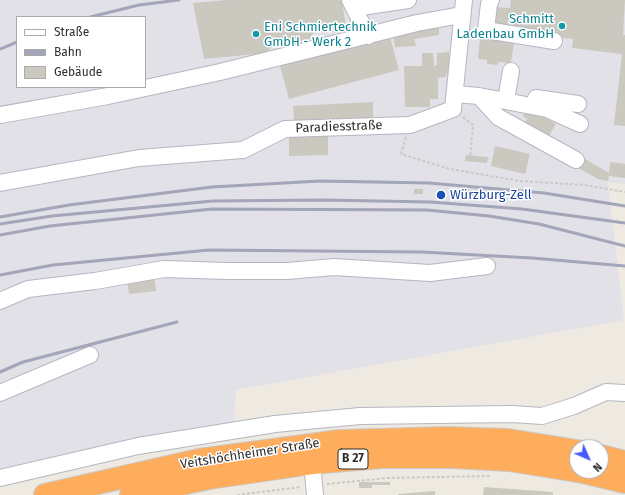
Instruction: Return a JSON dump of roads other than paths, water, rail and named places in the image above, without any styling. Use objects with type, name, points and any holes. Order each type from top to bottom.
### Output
[{"type":"highway","name":"Veitshöchheimer Straße","points":[[45,495],[199,460],[300,445],[340,441],[447,438],[508,440],[569,450]]},
{"type":"highway","name":"Veitshöchheimer Straße","points":[[131,495],[209,478],[312,463],[382,457],[452,457],[509,460],[569,470]]},
{"type":"highway","name":"Veitshöchheimer Straße","points":[[609,478],[625,482]]},
{"type":"street","points":[[368,36],[352,4],[408,0]]},
{"type":"street","points":[[486,30],[489,4],[491,0]]},
{"type":"street","points":[[454,97],[462,15]]},
{"type":"street","points":[[146,88],[212,74],[462,15],[486,30],[554,41]]},
{"type":"street","points":[[507,94],[511,72]]},
{"type":"street","points":[[0,115],[146,88]]},
{"type":"street","points":[[454,97],[479,88],[507,94],[578,104]]},
{"type":"street","points":[[454,97],[479,96],[546,109],[580,124]]},
{"type":"street","points":[[479,96],[498,117],[576,160]]},
{"type":"street","name":"Paradiesstraße","points":[[0,183],[139,158],[244,150],[285,129],[410,124],[454,97]]},
{"type":"street","points":[[0,301],[28,290],[95,281],[164,269],[287,271],[334,267],[430,273],[487,266]]},
{"type":"street","points":[[0,393],[90,355]]},
{"type":"street","points":[[0,478],[138,446],[275,424],[360,416],[489,414],[542,416],[574,406],[606,392],[625,393]]},
{"type":"street","points":[[312,463],[314,490]]},
{"type":"railway","points":[[94,16],[139,5],[179,0]]},
{"type":"railway","points":[[0,49],[16,42]]},
{"type":"railway","points":[[0,217],[69,205],[212,187],[320,181],[429,183],[544,193],[625,206]]},
{"type":"railway","points":[[0,224],[52,216],[213,201],[323,200],[430,202],[522,209],[625,223]]},
{"type":"railway","points":[[0,235],[50,226],[212,209],[427,210],[489,216],[539,224],[625,246]]},
{"type":"railway","points":[[0,275],[53,265],[209,250],[422,252],[532,258],[625,266]]},
{"type":"railway","points":[[0,372],[23,362],[177,322]]},
{"type":"place","name":"Schmitt Ladenbau GmbH","points":[[562,26]]},
{"type":"place","name":"Eni Schmiertechnik GmbH - Werk 2","points":[[256,34]]},
{"type":"place","name":"Würzburg-Zell","points":[[441,195]]}]
